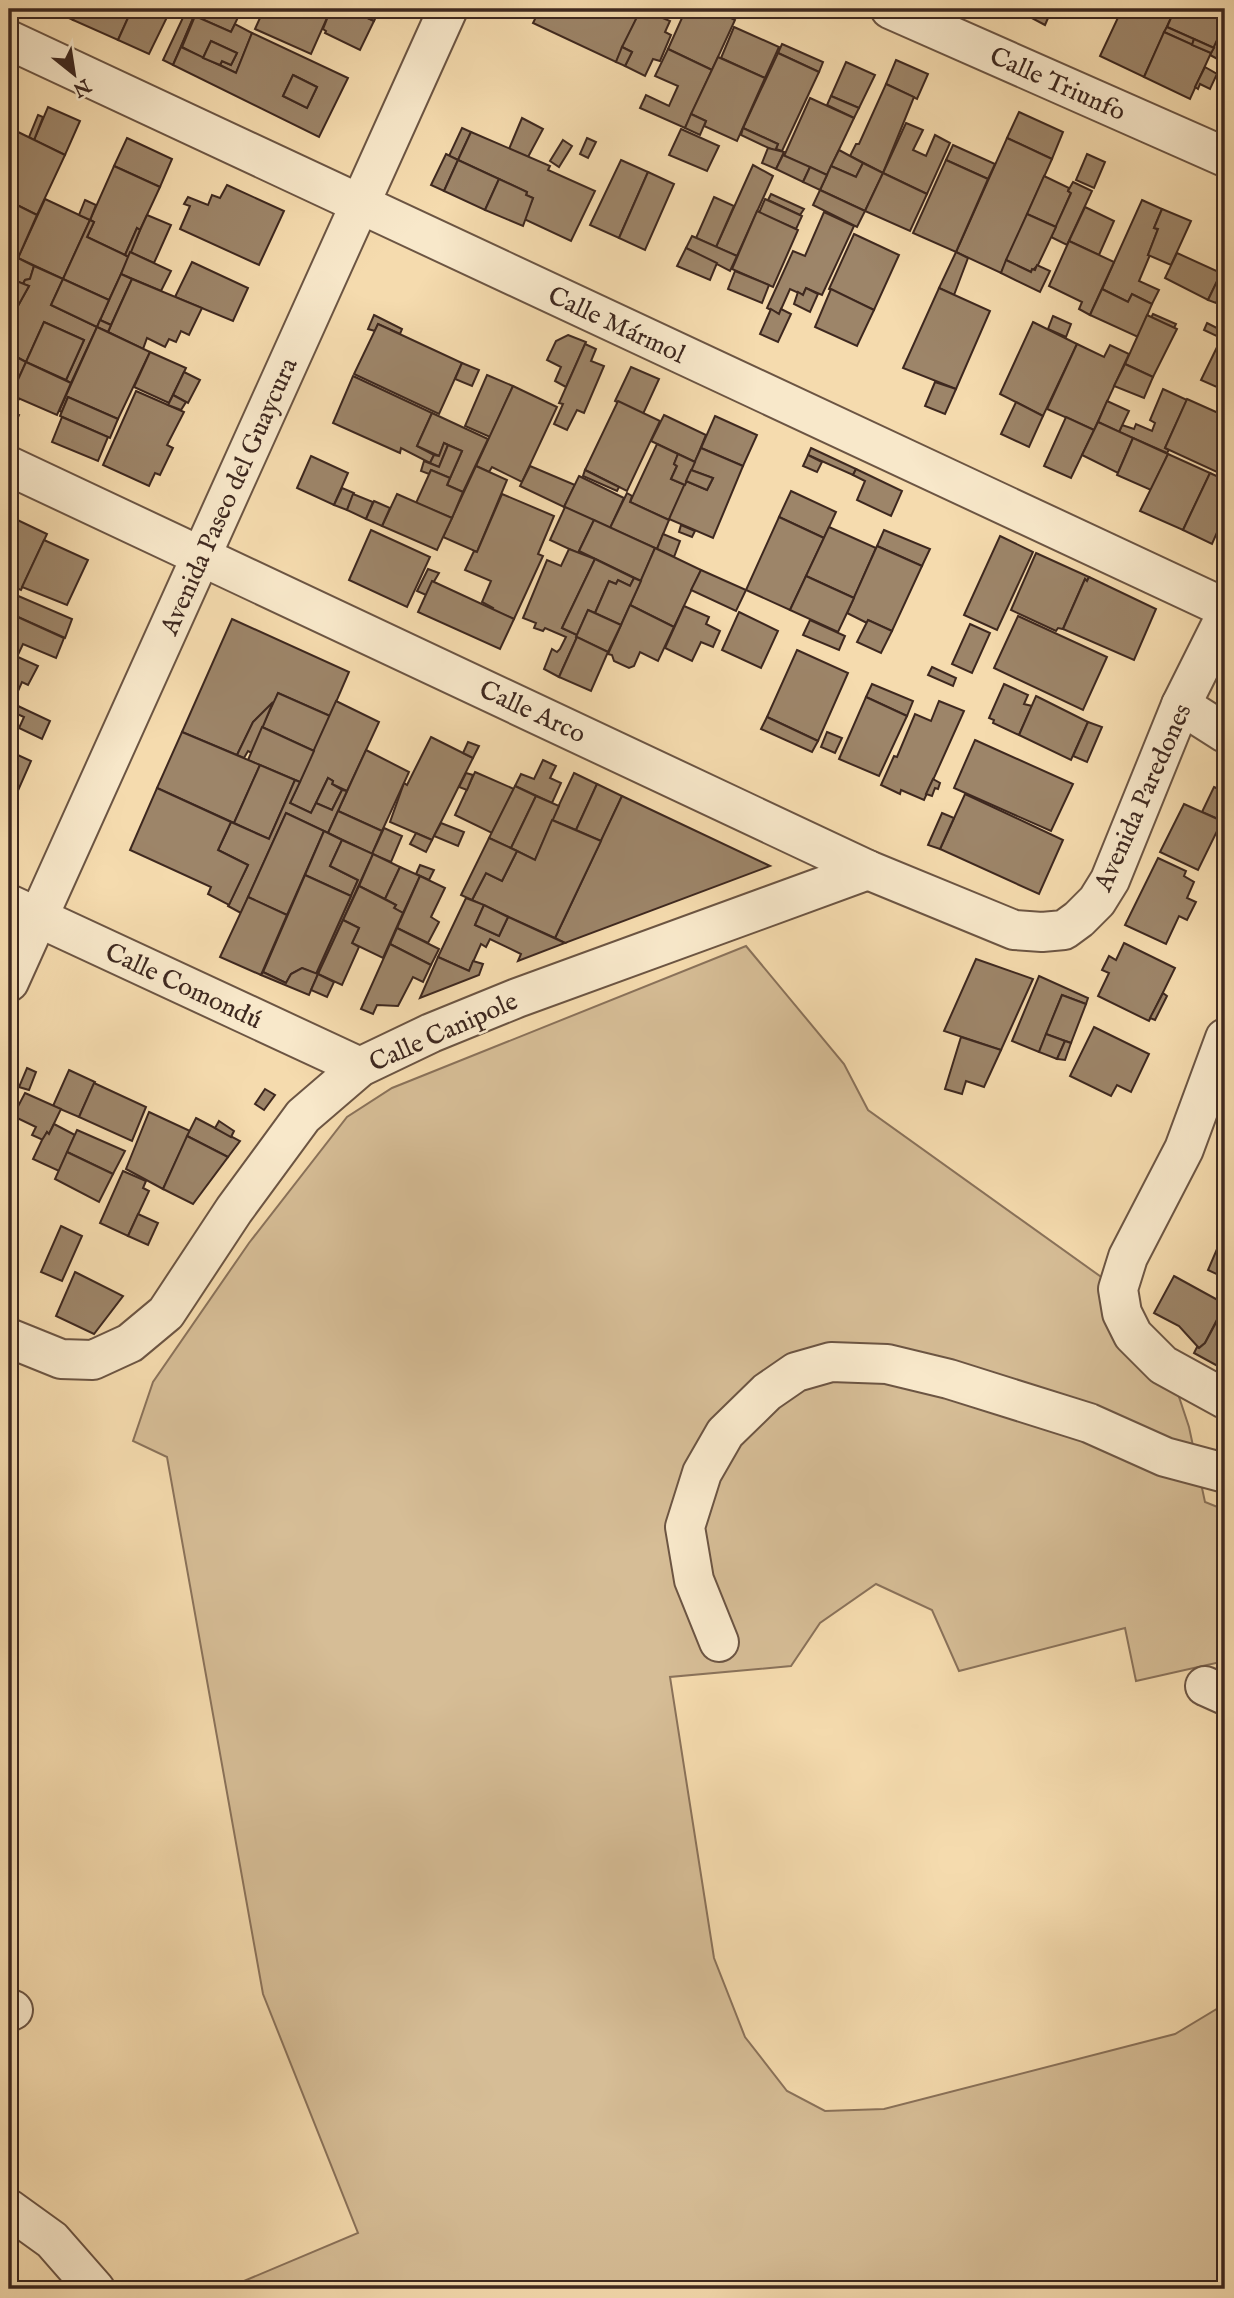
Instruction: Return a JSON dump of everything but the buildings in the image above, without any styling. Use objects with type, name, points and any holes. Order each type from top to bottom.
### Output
[{"type":"street","name":"Avenida Paseo del Guaycura","points":[[9,982],[23,910],[202,555],[448,9]]},
{"type":"street","name":"Calle Triunfo","points":[[890,9],[1225,157]]},
{"type":"street","name":"Calle Mármol","points":[[9,40],[1225,608]]},
{"type":"street","name":"Calle Arco","points":[[9,466],[868,870],[1014,930],[1064,930]]},
{"type":"street","name":"Avenida Paredones","points":[[1064,930],[1097,901],[1110,880],[1181,705],[1225,617]]},
{"type":"street","points":[[1181,705],[1225,733]]},
{"type":"street","name":"Calle Canipole","points":[[9,1338],[61,1359],[93,1360],[130,1343],[166,1313],[234,1210],[303,1116],[360,1067],[431,1033],[517,998],[868,870]]},
{"type":"street","name":"Calle Comondú","points":[[23,910],[360,1067]]},
{"type":"street","points":[[1225,1038],[1184,1149],[1128,1257],[1118,1289],[1122,1313],[1133,1335],[1163,1365],[1225,1399]]},
{"type":"street","points":[[719,1642],[694,1580],[685,1527],[702,1473],[725,1433],[766,1392],[796,1372],[831,1362],[887,1364],[948,1379],[1089,1423],[1165,1457],[1225,1473]]},
{"type":"street","points":[[9,2209],[52,2240],[94,2289]]},
{"type":"shaded area","points":[[746,946],[844,1064],[868,1110],[1118,1289],[1179,1397],[1189,1427],[1205,1502],[1225,1510],[1225,1661],[1136,1681],[1125,1628],[959,1671],[932,1610],[876,1584],[820,1623],[791,1666],[670,1677],[714,1958],[745,2037],[787,2091],[825,2111],[884,2109],[1175,2034],[1225,2004],[1225,2289],[225,2289],[358,2233],[263,1994],[167,1457],[133,1441],[153,1382],[249,1243],[347,1117],[392,1088]]}]
